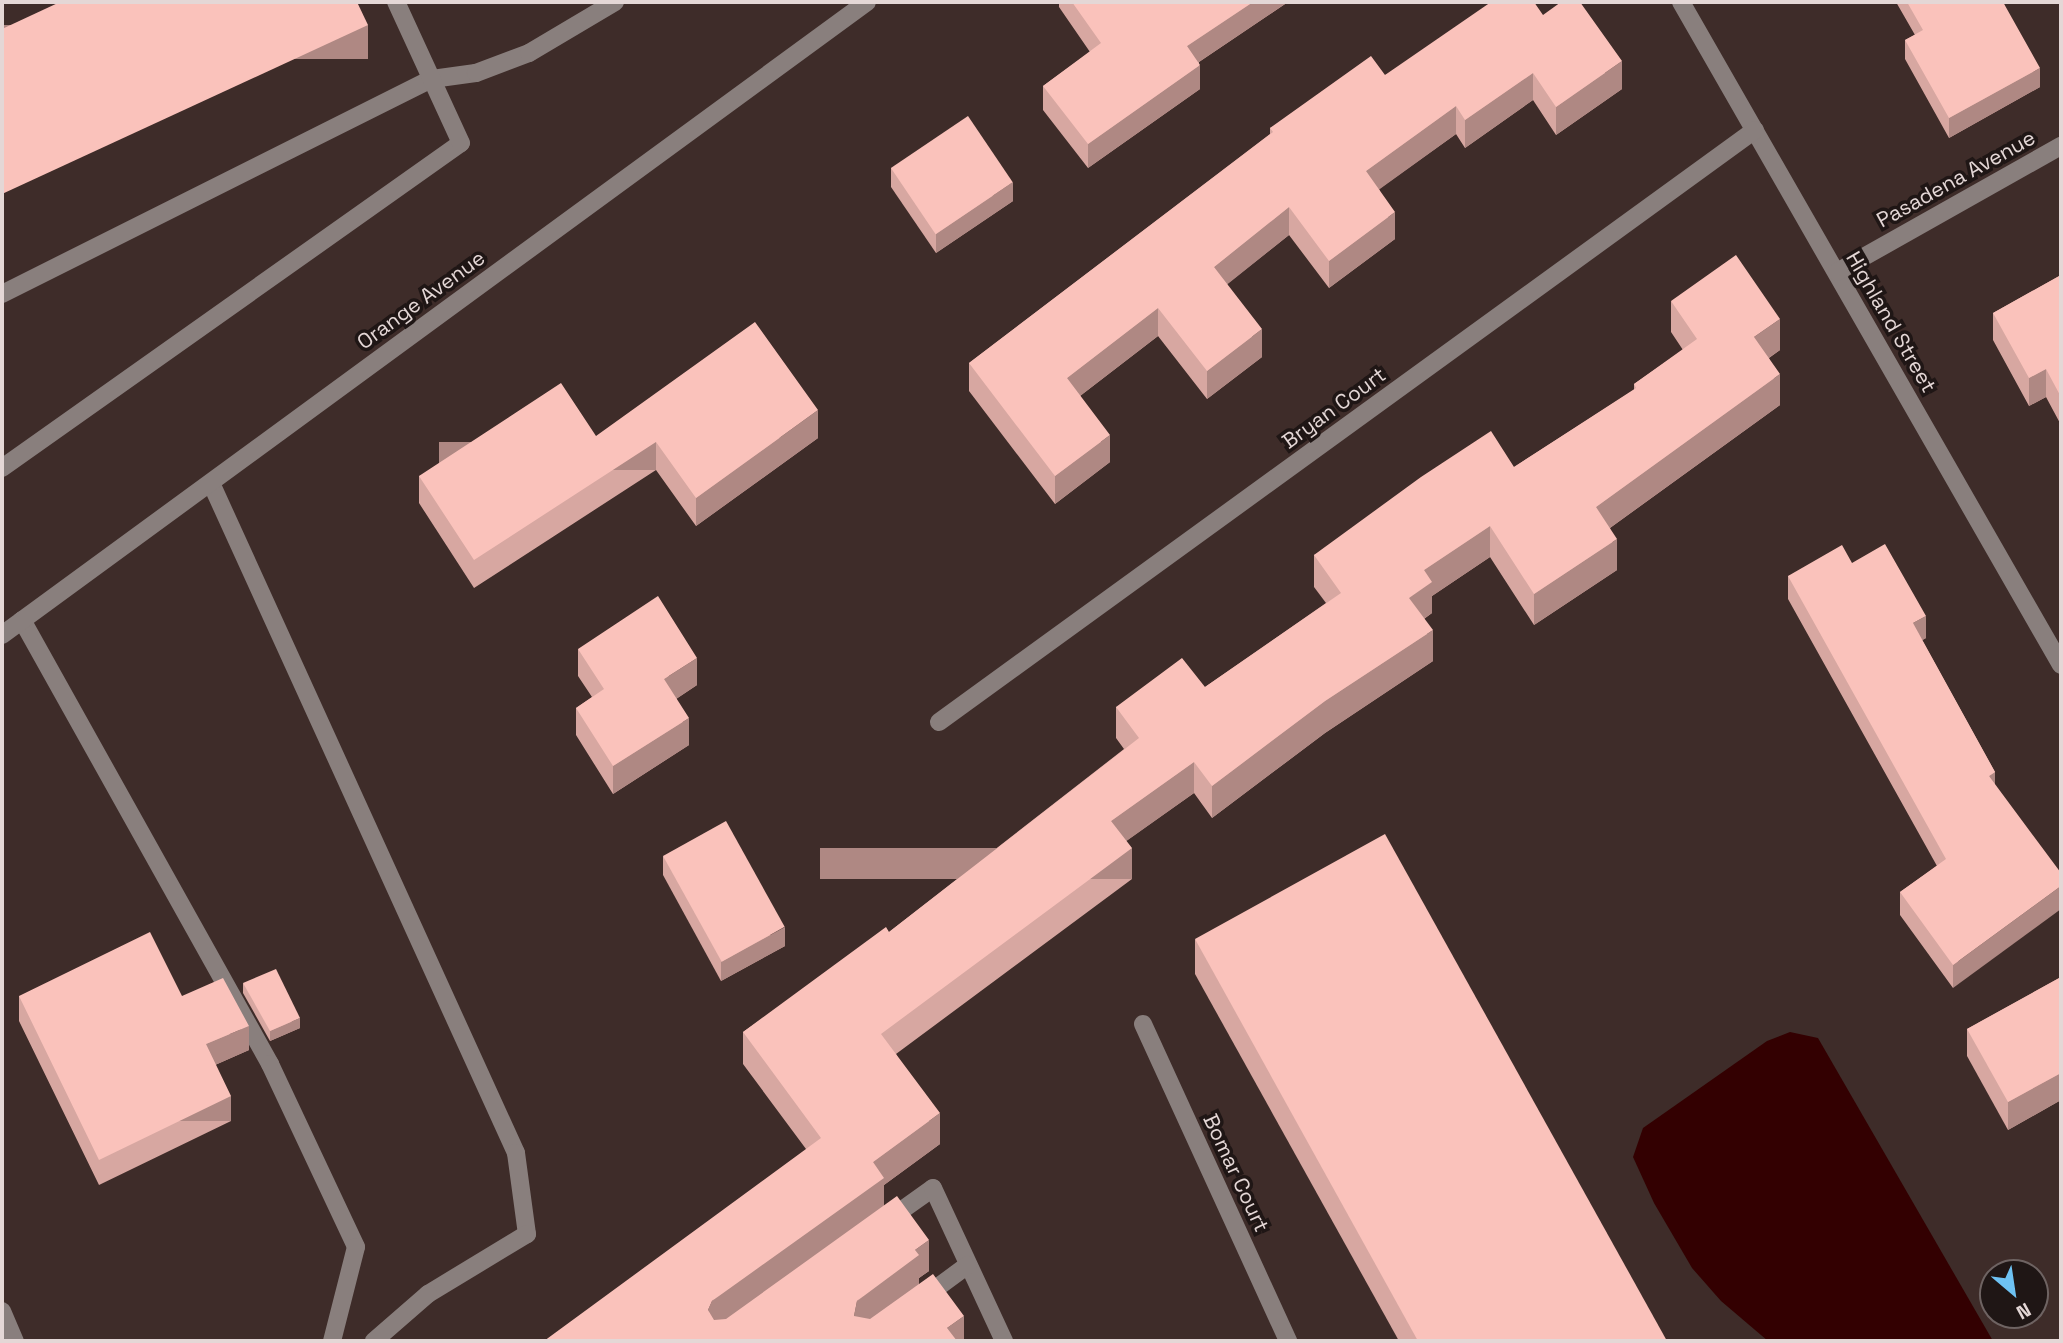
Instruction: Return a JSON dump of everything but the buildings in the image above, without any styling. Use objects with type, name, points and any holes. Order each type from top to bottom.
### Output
[{"type":"street","points":[[2,468],[461,143],[396,2]]},
{"type":"street","points":[[2,294],[432,79],[476,73],[529,53],[615,2]]},
{"type":"street","name":"Orange Avenue","points":[[2,635],[867,2]]},
{"type":"street","name":"Highland Street","points":[[1681,2],[2061,665]]},
{"type":"street","name":"Bryan Court","points":[[939,722],[1755,130]]},
{"type":"street","name":"Pasadena Avenue","points":[[1837,272],[2061,146]]},
{"type":"street","points":[[211,482],[516,1153],[527,1234],[428,1294],[374,1341]]},
{"type":"street","points":[[22,620],[270,1065],[356,1247],[332,1341]]},
{"type":"street","name":"Bomar Court","points":[[1143,1024],[1288,1341]]},
{"type":"street","points":[[877,1228],[933,1188],[1002,1340]]},
{"type":"street","points":[[906,1311],[968,1265]]},
{"type":"street","points":[[2,1311],[15,1341]]},
{"type":"shaded area","points":[[1790,1032],[1818,1038],[1979,1317],[1979,1329],[1986,1329],[1993,1341],[1768,1341],[1721,1301],[1692,1268],[1654,1203],[1633,1157],[1643,1128],[1767,1041]]}]
